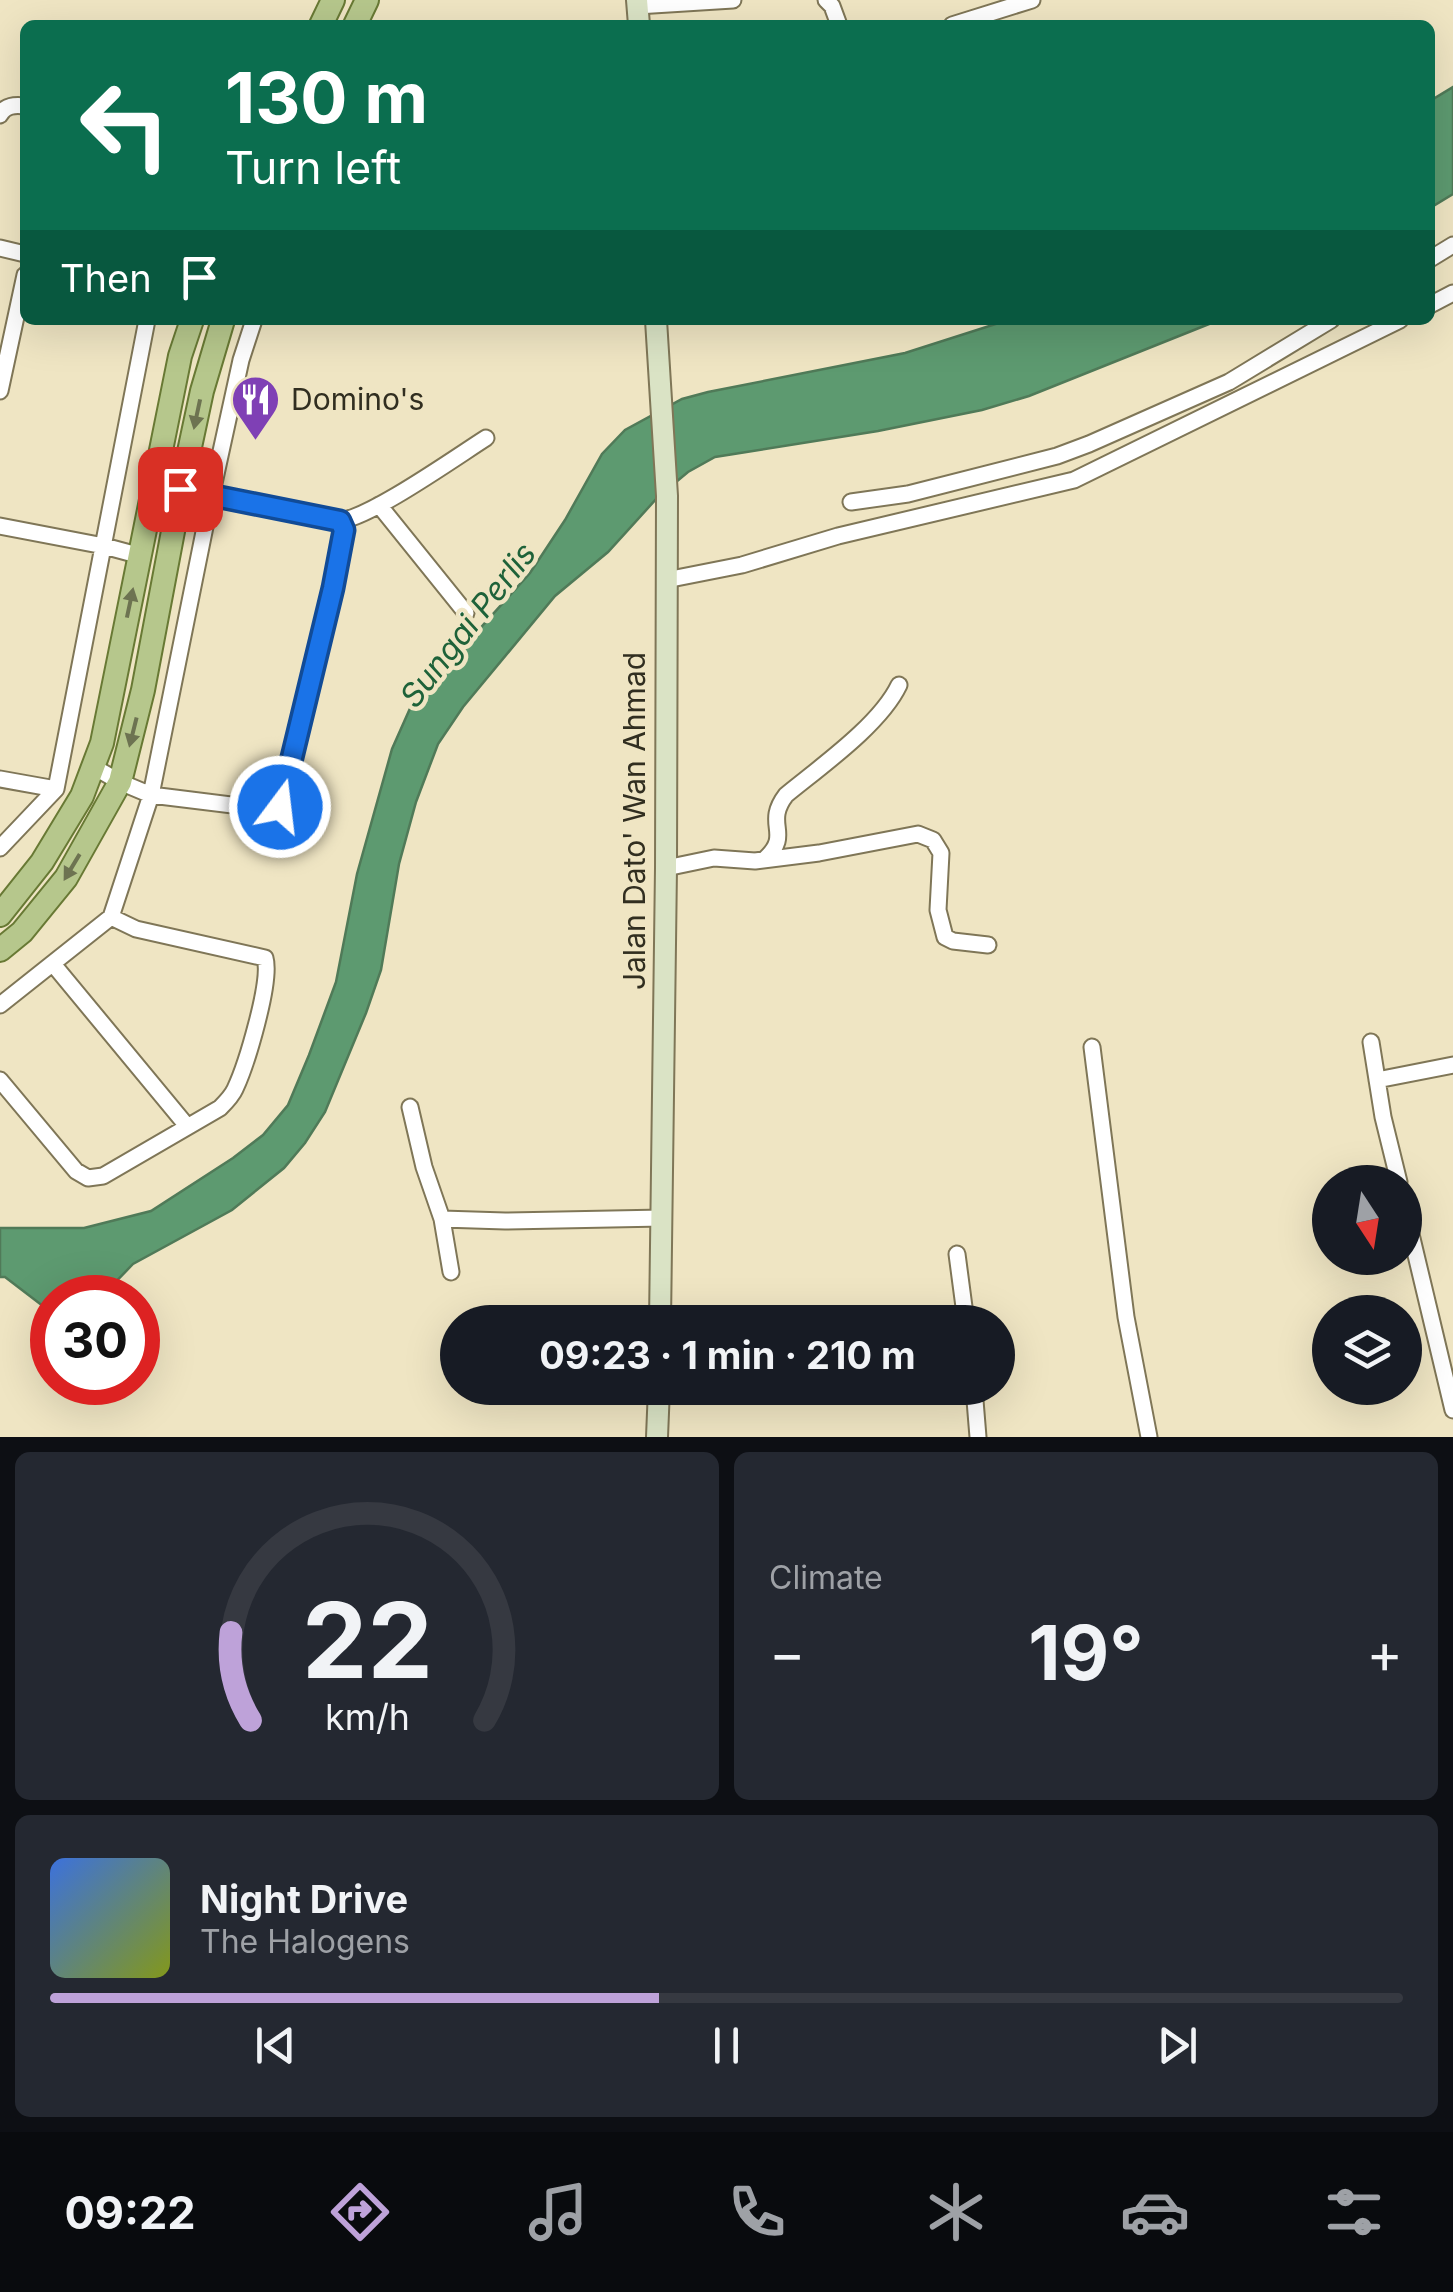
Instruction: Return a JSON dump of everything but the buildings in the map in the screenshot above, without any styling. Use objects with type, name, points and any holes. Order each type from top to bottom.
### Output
[{"type":"main road","points":[[0,915],[42,862],[82,796],[102,743],[180,356],[190,325]]},
{"type":"main road","points":[[0,950],[22,932],[66,878],[120,782],[143,690],[180,489],[222,325]]},
{"type":"main road","name":"Jalan Dato' Wan Ahmad","points":[[656,325],[667,496],[660,1305]]},
{"type":"main road","points":[[657,1437],[658,1405]]},
{"type":"street","points":[[638,10],[732,0]]},
{"type":"street","points":[[968,20],[1032,0]]},
{"type":"street","points":[[0,391],[20,297]]},
{"type":"street","points":[[0,848],[56,789],[146,325]]},
{"type":"street","points":[[0,1005],[111,917],[152,795],[211,497],[252,325]]},
{"type":"street","points":[[851,502],[908,494],[1057,456],[1229,382],[1323,325]]},
{"type":"street","points":[[666,580],[742,566],[852,532],[1074,480],[1390,325]]},
{"type":"street","points":[[154,483],[211,497],[348,520],[486,438]]},
{"type":"street","points":[[379,504],[466,612]]},
{"type":"street","points":[[92,766],[152,795],[277,809],[282,804],[333,588],[344,530],[340,521]]},
{"type":"street","points":[[0,526],[141,556]]},
{"type":"street","points":[[766,860],[779,840],[774,816],[777,806],[862,731],[891,701],[899,686]]},
{"type":"street","points":[[0,779],[56,789]]},
{"type":"street","points":[[666,868],[714,858],[766,860],[918,834],[933,840],[942,853],[938,910],[945,937],[988,945]]},
{"type":"street","points":[[0,1080],[76,1171],[88,1178],[103,1176],[220,1108],[234,1093],[262,1003],[268,970],[265,958],[136,930],[111,917]]},
{"type":"street","points":[[53,964],[187,1126]]},
{"type":"street","points":[[1371,1042],[1395,1165]]},
{"type":"street","points":[[1092,1047],[1126,1317],[1149,1437]]},
{"type":"street","points":[[1377,1080],[1453,1065]]},
{"type":"street","points":[[410,1107],[424,1167],[442,1219],[451,1272]]},
{"type":"street","points":[[442,1219],[663,1218]]},
{"type":"street","points":[[957,1254],[964,1305]]},
{"type":"street","points":[[1422,1274],[1450,1382],[1453,1410]]},
{"type":"street","points":[[975,1405],[978,1437]]},
{"type":"shaded area","points":[[1453,87],[1453,194],[1435,205],[1435,98]]},
{"type":"shaded area","points":[[992,325],[1206,325],[1029,396],[982,410],[715,457],[688,472],[658,497],[608,552],[555,596],[463,707],[438,744],[399,864],[381,970],[366,1013],[325,1112],[284,1168],[232,1210],[133,1264],[122,1275],[30,1275],[30,1296],[0,1277],[0,1228],[84,1228],[151,1211],[263,1135],[288,1105],[336,982],[357,874],[392,749],[412,704],[530,573],[602,454],[625,430],[682,399],[905,353]]},
{"type":"place","name":"Domino's","points":[[256,442]]},
{"type":"route","points":[[180,489],[340,521],[344,530],[280,807]]},
{"type":"water label","name":"Sungai Perlis","points":[[468,625]]}]
